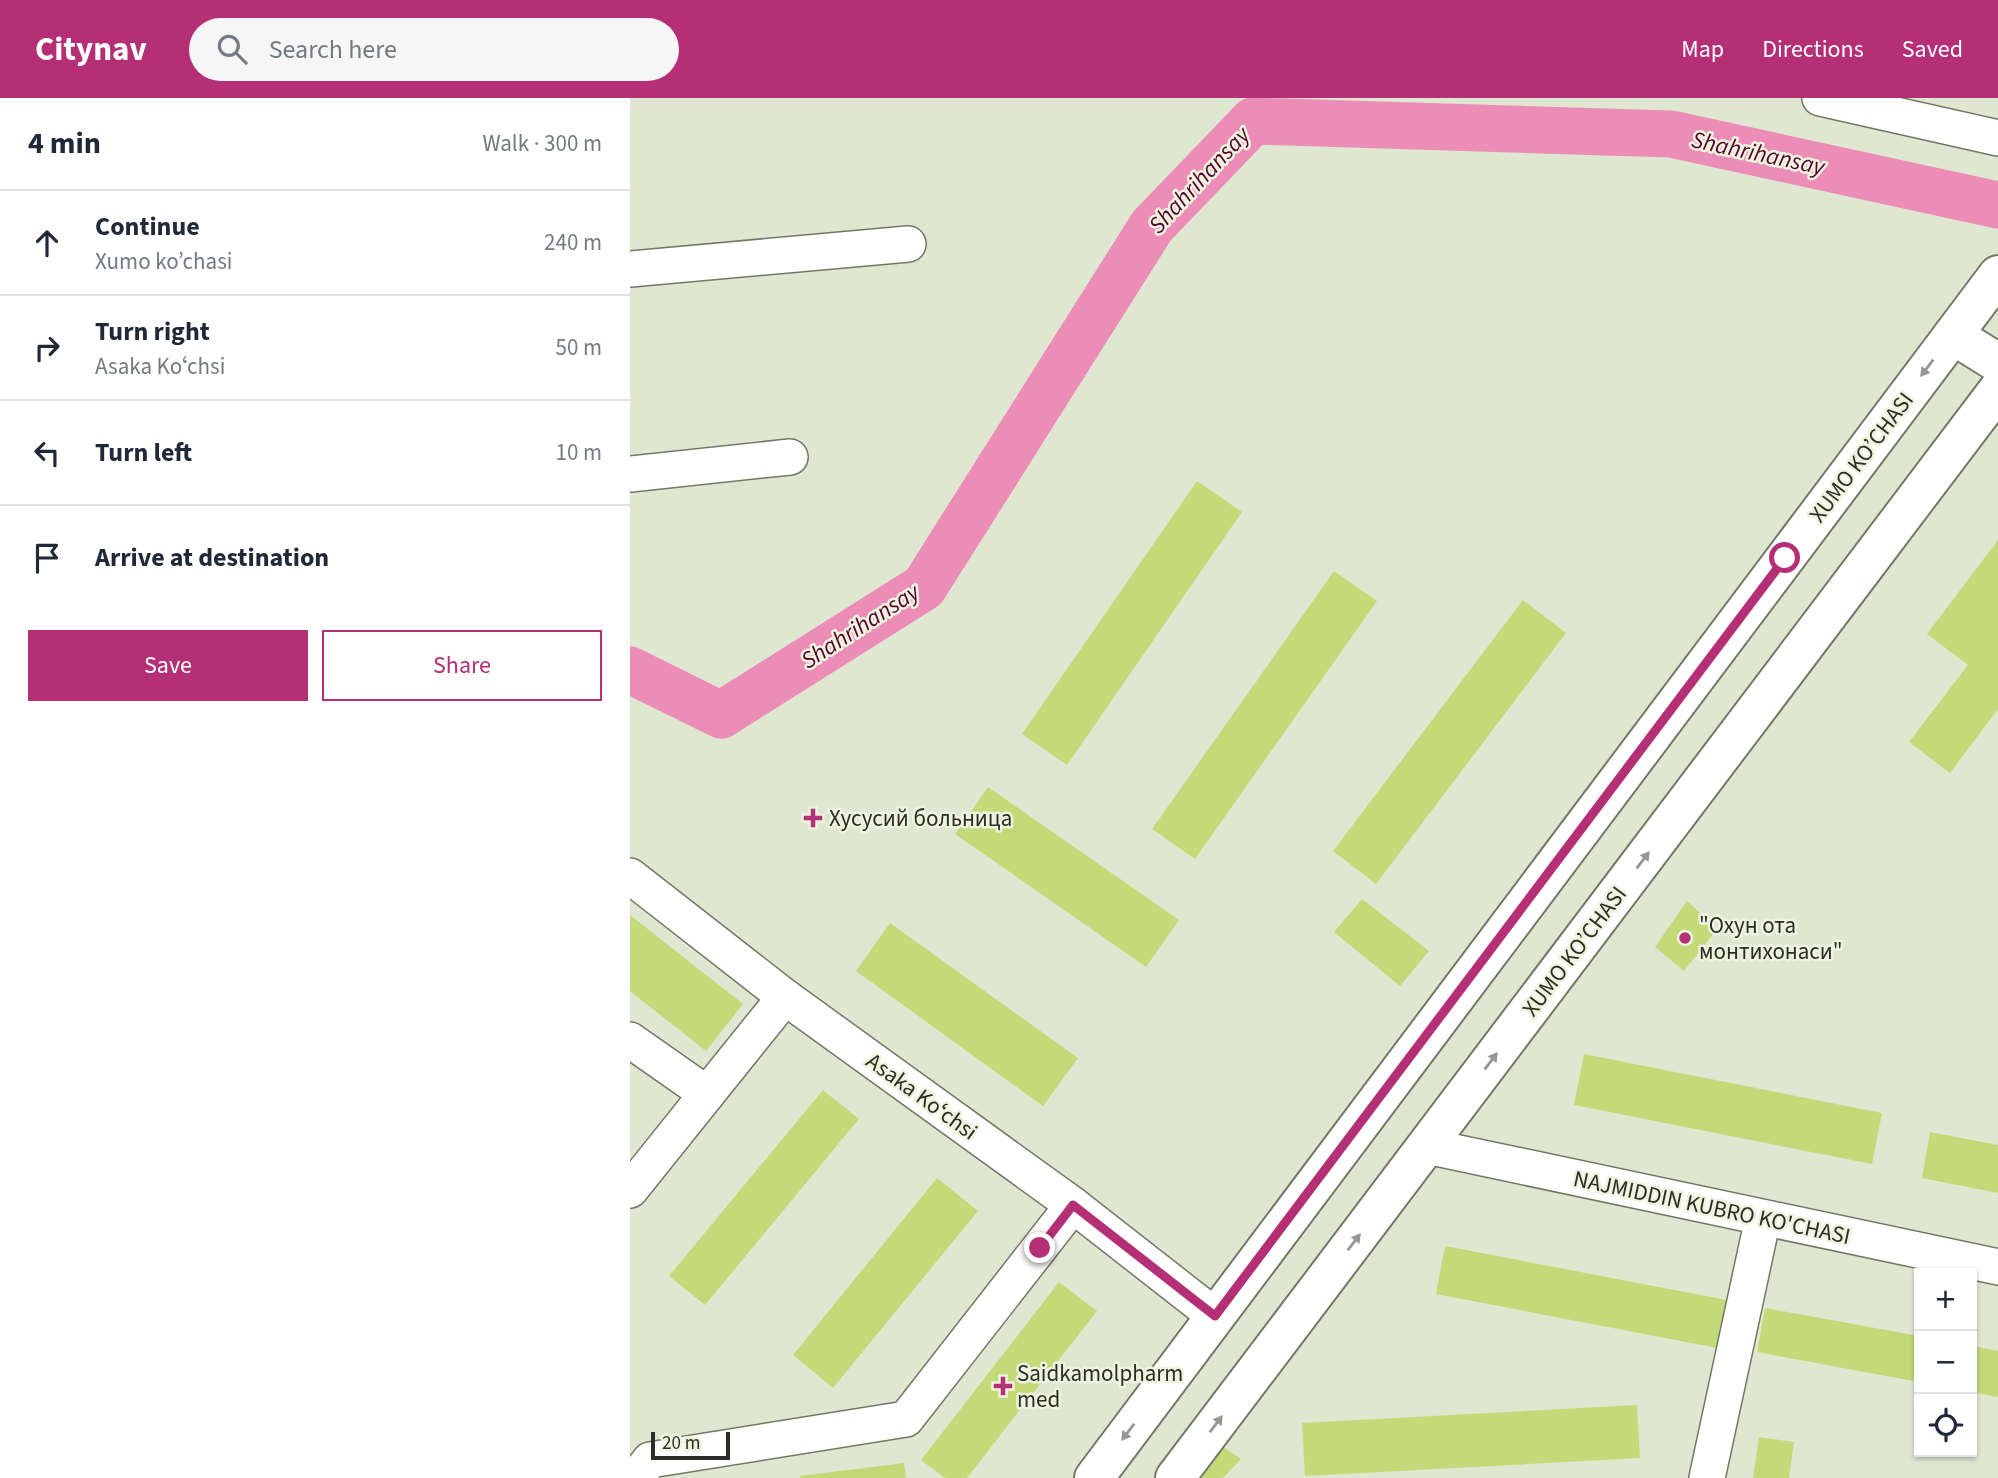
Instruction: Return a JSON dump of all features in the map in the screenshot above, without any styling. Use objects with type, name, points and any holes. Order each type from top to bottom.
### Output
[{"type":"main road","name":"XUMO KO’CHASI","points":[[1094,1478],[1991,284]]},
{"type":"main road","points":[[1953,335],[1998,363]]},
{"type":"main road","name":"XUMO KO’CHASI","points":[[1175,1478],[1998,390]]},
{"type":"street","points":[[1820,98],[1998,138]]},
{"type":"street","points":[[630,269],[908,244]]},
{"type":"street","points":[[630,474],[790,457]]},
{"type":"street","name":"Asaka Koʻchsi","points":[[630,876],[785,997],[1073,1205],[1215,1316]]},
{"type":"street","points":[[630,1191],[785,997]]},
{"type":"street","points":[[630,1040],[707,1094]]},
{"type":"street","name":"NAJMIDDIN KUBRO KO'CHASI","points":[[1426,1146],[1998,1267]]},
{"type":"street","points":[[636,1478],[650,1460],[906,1419],[1073,1205]]},
{"type":"street","points":[[1707,1478],[1763,1218]]},
{"type":"building","points":[[1197,481],[1242,512],[1067,765],[1022,734]]},
{"type":"building","points":[[1998,540],[1998,709],[1950,773],[1909,742],[1968,665],[1927,634]]},
{"type":"building","points":[[1334,571],[1377,601],[1195,859],[1152,829]]},
{"type":"building","points":[[1523,600],[1566,633],[1376,884],[1333,851]]},
{"type":"building","points":[[988,787],[1179,920],[1146,967],[955,834]]},
{"type":"building","points":[[1362,899],[1429,951],[1400,986],[1334,932]]},
{"type":"building","name":"\"Охун ота монтихонаси\"","points":[[1687,901],[1717,929],[1684,971],[1655,947]]},
{"type":"building","points":[[630,915],[743,1004],[706,1051],[630,991]]},
{"type":"building","points":[[890,923],[1078,1058],[1043,1106],[856,971]]},
{"type":"building","points":[[1584,1054],[1882,1113],[1872,1164],[1574,1105]]},
{"type":"building","points":[[823,1090],[859,1119],[705,1305],[669,1276]]},
{"type":"building","points":[[1930,1132],[1998,1145],[1998,1193],[1922,1178]]},
{"type":"building","points":[[937,1178],[978,1211],[833,1388],[793,1355]]},
{"type":"building","points":[[1445,1246],[1737,1302],[1728,1350],[1436,1294]]},
{"type":"building","points":[[1059,1282],[1097,1311],[967,1478],[945,1478],[921,1460]]},
{"type":"building","points":[[1765,1308],[1914,1335],[1914,1381],[1757,1352]]},
{"type":"building","points":[[1977,1347],[1998,1351],[1998,1397],[1977,1393]]},
{"type":"building","points":[[1637,1405],[1640,1458],[1305,1476],[1302,1423]]},
{"type":"building","points":[[1759,1437],[1794,1442],[1789,1478],[1753,1478]]},
{"type":"building","points":[[1220,1445],[1241,1459],[1223,1478],[1188,1478]]},
{"type":"building","points":[[904,1463],[906,1478],[800,1478],[800,1476]]},
{"type":"waterway","name":"Shahrihansay","points":[[630,670],[721,715],[924,587],[1152,226],[1253,121],[1671,134],[1998,205]]},
{"type":"place","name":"Хусусий больница","points":[[813,818]]},
{"type":"place","name":"\"Охун ота монтихонаси\"","points":[[1685,938]]},
{"type":"place","name":"Saidkamolpharm med","points":[[1003,1386]]},
{"type":"route","points":[[1040,1248],[1073,1205],[1215,1316],[1785,558]]}]
